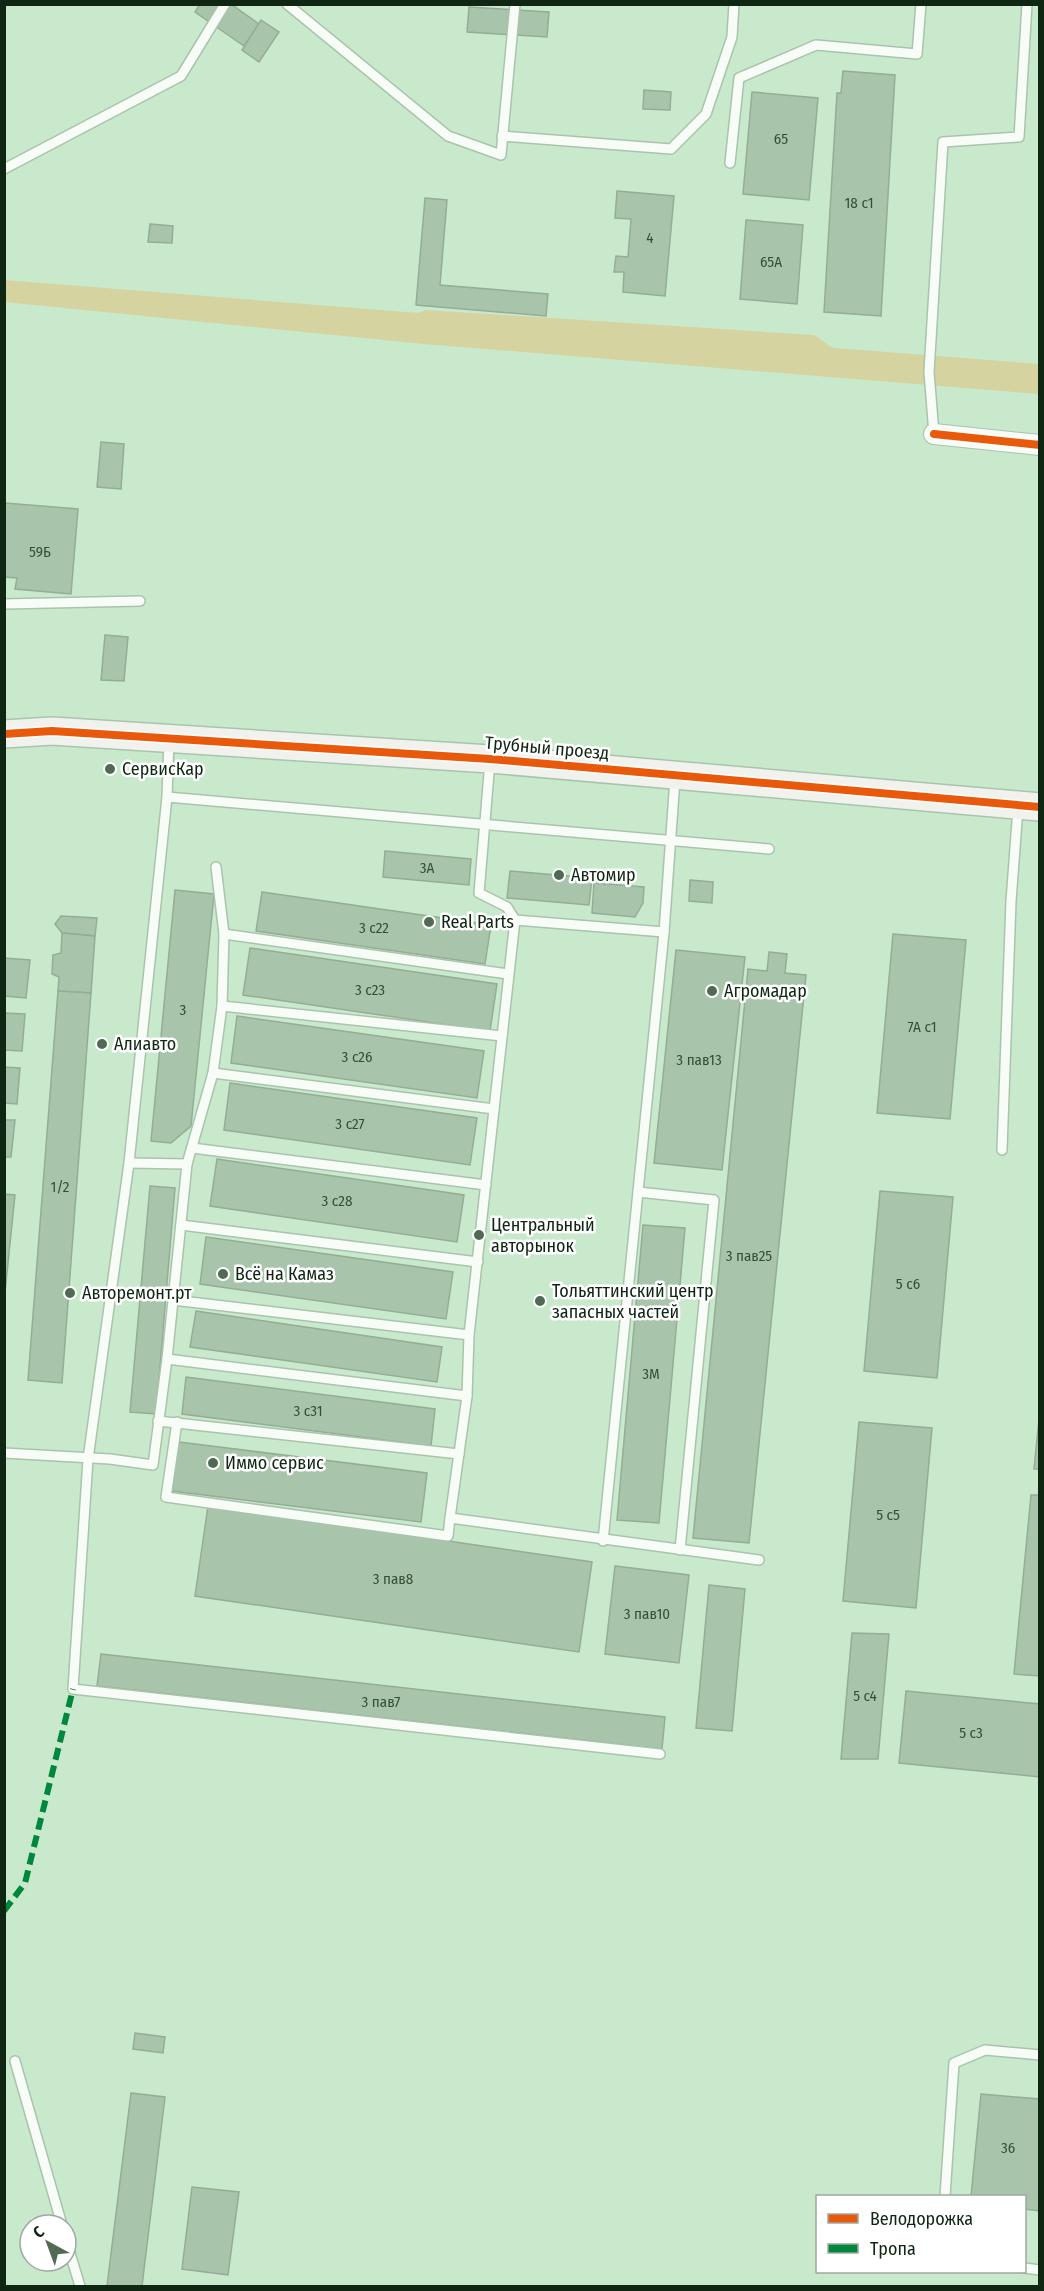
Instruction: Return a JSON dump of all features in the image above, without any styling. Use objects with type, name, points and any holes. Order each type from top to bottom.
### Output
[{"type":"street","points":[[933,434],[1040,445]]},
{"type":"street","points":[[4,721],[52,731]]},
{"type":"street","points":[[4,734],[52,731]]},
{"type":"street","name":"Трубный проезд","points":[[52,731],[490,759],[1029,806]]},
{"type":"lane","points":[[4,169],[181,76],[225,4]]},
{"type":"lane","points":[[286,4],[448,136],[501,155],[515,4]]},
{"type":"lane","points":[[502,135],[671,149],[706,114],[732,37],[734,4]]},
{"type":"lane","points":[[730,163],[739,78],[816,45],[917,54],[921,4]]},
{"type":"lane","points":[[933,434],[929,372],[943,142],[1018,137],[1027,4]]},
{"type":"lane","points":[[4,604],[140,601]]},
{"type":"lane","points":[[170,738],[167,797],[129,1163],[88,1459],[73,1689],[660,1754]]},
{"type":"lane","points":[[177,1422],[166,1497],[448,1536],[466,1395],[470,1335],[515,920],[507,907],[479,893],[490,759]]},
{"type":"lane","points":[[603,1541],[664,932],[675,774]]},
{"type":"lane","points":[[167,797],[769,849]]},
{"type":"lane","points":[[1002,1150],[1011,901],[1029,806]]},
{"type":"lane","points":[[4,1453],[153,1465],[167,1359],[187,1164],[213,1073],[222,1006],[224,934],[216,867]]},
{"type":"lane","points":[[515,920],[664,932]]},
{"type":"lane","points":[[224,934],[508,974]]},
{"type":"lane","points":[[222,1006],[502,1036]]},
{"type":"lane","points":[[213,1073],[494,1110]]},
{"type":"lane","points":[[192,1148],[486,1185]]},
{"type":"lane","points":[[129,1163],[187,1164]]},
{"type":"lane","points":[[638,1192],[714,1200],[680,1550]]},
{"type":"lane","points":[[181,1225],[478,1262]]},
{"type":"lane","points":[[173,1300],[470,1335]]},
{"type":"lane","points":[[167,1359],[466,1395]]},
{"type":"lane","points":[[158,1421],[459,1454]]},
{"type":"lane","points":[[450,1518],[603,1541],[759,1560]]},
{"type":"lane","points":[[945,2195],[954,2063],[985,2050],[1040,2055]]},
{"type":"lane","points":[[15,2061],[59,2213]]},
{"type":"shaded area","points":[[4,280],[418,313],[426,310],[814,335],[835,348],[1039,364],[1039,394],[424,344],[5,302]]},
{"type":"building","points":[[200,4],[231,4],[259,24],[244,46],[195,12]]},
{"type":"building","points":[[469,7],[549,12],[547,37],[467,32]]},
{"type":"building","points":[[261,20],[279,32],[259,62],[242,50]]},
{"type":"building","points":[[843,71],[895,75],[881,316],[824,312],[837,93],[841,93]]},
{"type":"building","points":[[644,90],[671,92],[670,110],[643,109]]},
{"type":"building","points":[[752,92],[818,98],[809,200],[743,194]]},
{"type":"building","points":[[617,191],[674,196],[665,296],[623,292],[624,272],[614,272],[616,256],[628,257],[631,219],[615,218]]},
{"type":"building","points":[[425,198],[447,200],[440,285],[548,294],[546,316],[416,305]]},
{"type":"building","points":[[746,220],[803,225],[797,304],[740,299]]},
{"type":"building","points":[[150,224],[173,226],[172,243],[148,242]]},
{"type":"building","points":[[101,442],[124,444],[121,489],[97,487]]},
{"type":"building","points":[[5,503],[78,509],[71,594],[15,589],[17,578],[4,577]]},
{"type":"building","points":[[105,635],[128,637],[124,681],[101,680]]},
{"type":"building","points":[[385,851],[471,859],[469,885],[383,877]]},
{"type":"building","points":[[510,871],[592,878],[589,905],[507,898]]},
{"type":"building","points":[[690,880],[713,882],[712,903],[689,901]]},
{"type":"building","points":[[594,883],[644,887],[643,903],[635,917],[592,913]]},
{"type":"building","points":[[175,890],[214,894],[191,1126],[171,1143],[151,1141]]},
{"type":"building","points":[[262,892],[491,925],[485,964],[256,931]]},
{"type":"building","points":[[61,916],[97,918],[95,936],[62,933],[55,924]]},
{"type":"building","points":[[62,933],[95,936],[91,993],[58,991],[59,977],[52,974],[53,955],[61,953]]},
{"type":"building","points":[[893,934],[966,940],[950,1119],[877,1113]]},
{"type":"building","points":[[250,948],[497,984],[490,1031],[243,995]]},
{"type":"building","points":[[676,950],[745,957],[722,1170],[654,1163]]},
{"type":"building","points":[[769,952],[787,954],[785,973],[806,975],[749,1543],[693,1538],[748,969],[767,971]]},
{"type":"building","points":[[4,958],[30,960],[26,998],[4,996]]},
{"type":"building","points":[[58,991],[91,993],[62,1383],[28,1380]]},
{"type":"building","points":[[4,1013],[25,1014],[22,1051],[4,1050]]},
{"type":"building","points":[[237,1016],[484,1051],[477,1098],[231,1063]]},
{"type":"building","points":[[4,1067],[20,1068],[17,1104],[4,1103]]},
{"type":"building","points":[[230,1083],[477,1118],[470,1165],[224,1130]]},
{"type":"building","points":[[4,1120],[15,1120],[11,1157],[4,1157]]},
{"type":"building","points":[[217,1159],[464,1195],[457,1242],[210,1206]]},
{"type":"building","points":[[150,1186],[175,1188],[156,1414],[130,1412]]},
{"type":"building","points":[[880,1191],[953,1197],[937,1378],[864,1371]]},
{"type":"building","points":[[4,1194],[15,1195],[4,1302]]},
{"type":"building","points":[[643,1225],[685,1228],[659,1523],[617,1520]]},
{"type":"building","points":[[206,1237],[453,1272],[446,1319],[200,1284]]},
{"type":"building","points":[[196,1311],[442,1347],[437,1382],[190,1347]]},
{"type":"building","points":[[186,1377],[435,1409],[431,1446],[182,1414]]},
{"type":"building","points":[[1040,1409],[1040,1469],[1034,1469]]},
{"type":"building","points":[[859,1422],[932,1428],[916,1608],[843,1601]]},
{"type":"building","points":[[179,1442],[427,1473],[421,1522],[172,1491]]},
{"type":"building","points":[[1031,1495],[1040,1495],[1040,1676],[1014,1674]]},
{"type":"building","points":[[208,1506],[592,1562],[579,1652],[195,1596]]},
{"type":"building","points":[[615,1566],[689,1575],[679,1663],[605,1654]]},
{"type":"building","points":[[709,1585],[745,1589],[732,1731],[696,1728]]},
{"type":"building","points":[[852,1633],[889,1634],[878,1759],[841,1759]]},
{"type":"building","points":[[101,1654],[665,1717],[662,1749],[97,1686]]},
{"type":"building","points":[[906,1691],[1040,1704],[1040,1777],[899,1763]]},
{"type":"building","points":[[135,2033],[165,2037],[163,2053],[133,2049]]},
{"type":"building","points":[[131,2093],[165,2097],[142,2286],[107,2286]]},
{"type":"building","points":[[981,2094],[1040,2099],[1040,2211],[1026,2209],[1026,2195],[971,2195]]},
{"type":"building","points":[[192,2187],[239,2192],[228,2275],[182,2269]]},
{"type":"marked path","points":[[4,1911],[25,1883],[73,1689]]},
{"type":"cycle path","points":[[934,434],[1040,445]]},
{"type":"cycle path","points":[[4,734],[52,731],[490,759],[1040,807]]},
{"type":"place","name":"СервисКар","points":[[110,769]]},
{"type":"place","name":"Автомир","points":[[559,875]]},
{"type":"place","name":"Real Parts","points":[[429,922]]},
{"type":"place","name":"Агромадар","points":[[712,991]]},
{"type":"place","name":"Алиавто","points":[[102,1044]]},
{"type":"place","name":"Центральный авторынок","points":[[479,1235]]},
{"type":"place","name":"Всё на Камаз","points":[[223,1274]]},
{"type":"place","name":"Авторемонт.рт","points":[[70,1293]]},
{"type":"place","name":"Тольяттинский центр запасных частей","points":[[540,1301]]},
{"type":"place","name":"Иммо сервис","points":[[213,1463]]}]
